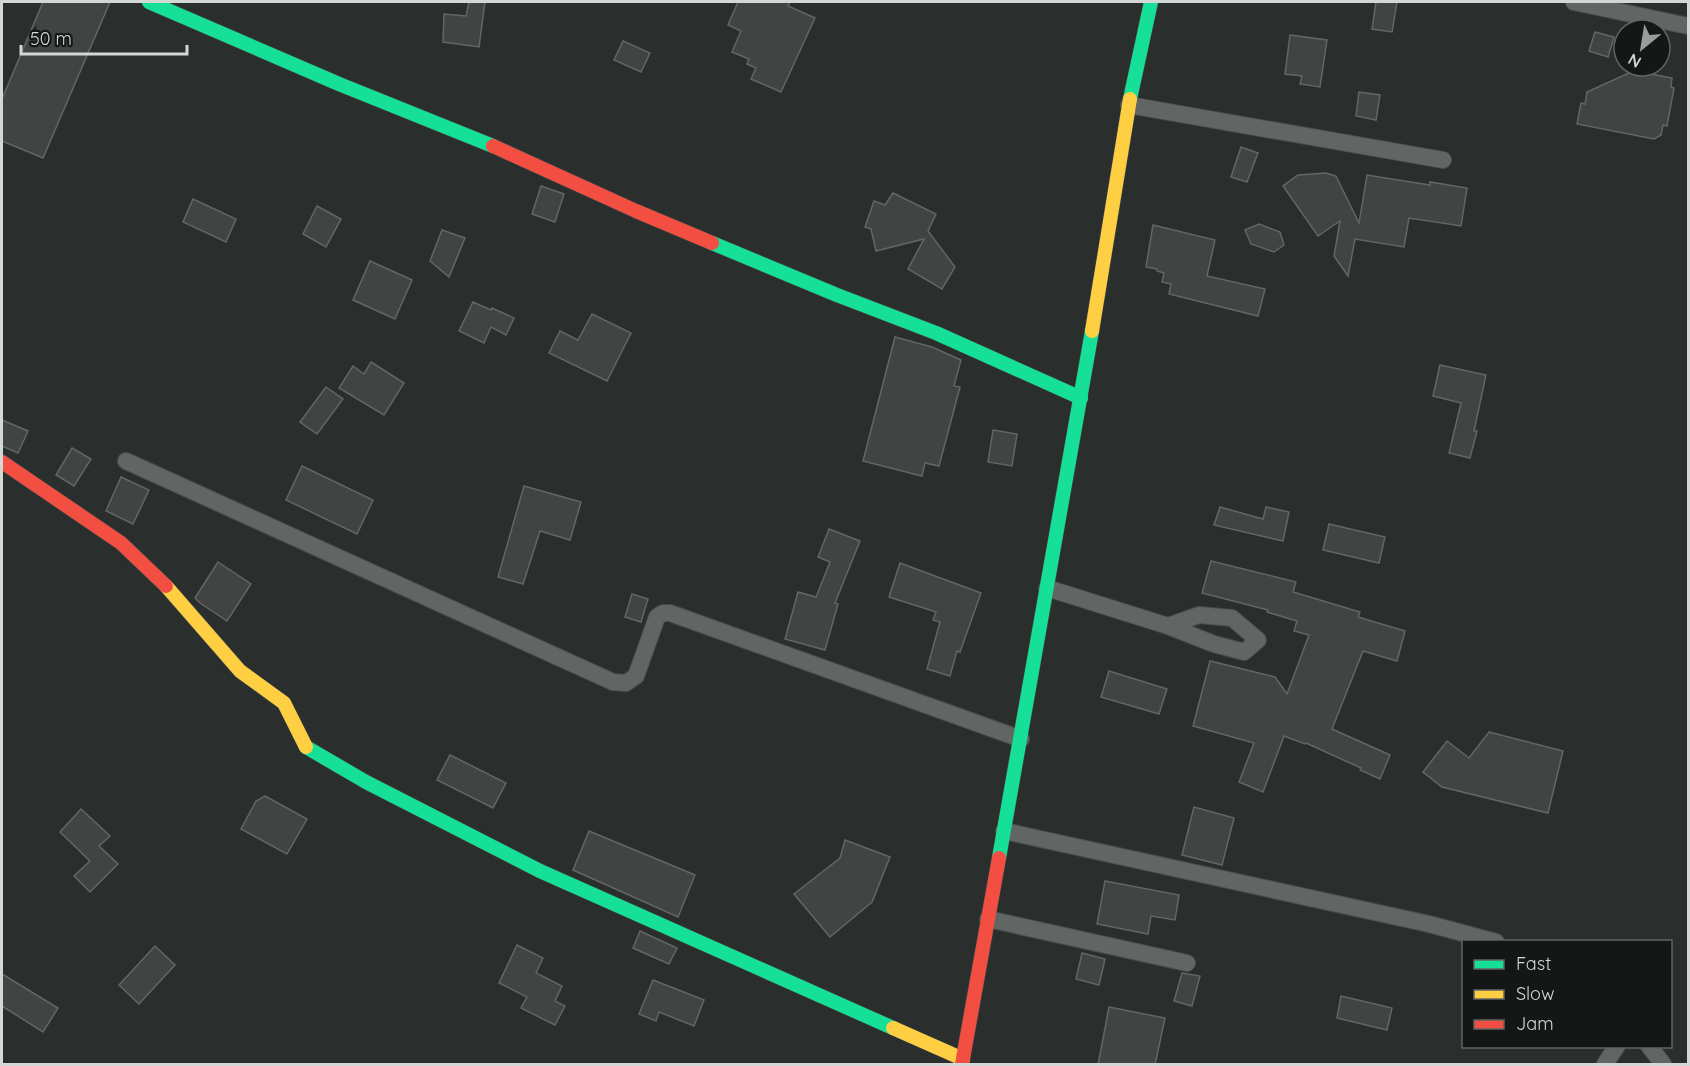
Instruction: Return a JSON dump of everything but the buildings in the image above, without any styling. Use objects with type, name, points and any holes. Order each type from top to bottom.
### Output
[{"type":"street","points":[[149,2],[339,84],[501,149],[636,211],[837,295],[936,333],[1081,398]]},
{"type":"street","points":[[2,462],[121,543],[158,578],[240,671],[284,703],[306,748],[366,782],[540,871],[962,1062],[1081,398],[1129,105],[1151,2]]},
{"type":"street","points":[[1574,2],[1689,26]]},
{"type":"street","points":[[1129,105],[1443,160]]},
{"type":"street","points":[[126,461],[613,682],[626,683],[636,676],[657,617],[663,613],[670,613],[1021,738]]},
{"type":"street","points":[[1047,588],[1168,626]]},
{"type":"street","points":[[1004,831],[1429,924],[1489,940]]},
{"type":"street","points":[[988,919],[1187,963]]},
{"type":"street","points":[[1605,1065],[1616,1048]]},
{"type":"street","points":[[1650,1048],[1663,1065]]},
{"type":"traffic: fast","points":[[149,2],[339,84],[493,146]]},
{"type":"traffic: fast","points":[[1130,99],[1151,2]]},
{"type":"traffic: fast","points":[[712,243],[936,333],[1081,398]]},
{"type":"traffic: fast","points":[[999,858],[1092,331]]},
{"type":"traffic: fast","points":[[306,747],[366,782],[540,871],[893,1028]]},
{"type":"traffic: slow","points":[[1092,331],[1130,99]]},
{"type":"traffic: slow","points":[[166,586],[240,671],[284,703],[306,747]]},
{"type":"traffic: slow","points":[[893,1028],[963,1059]]},
{"type":"traffic: jam","points":[[493,146],[712,243]]},
{"type":"traffic: jam","points":[[2,462],[121,543],[166,586]]},
{"type":"traffic: jam","points":[[962,1064],[999,858]]}]
